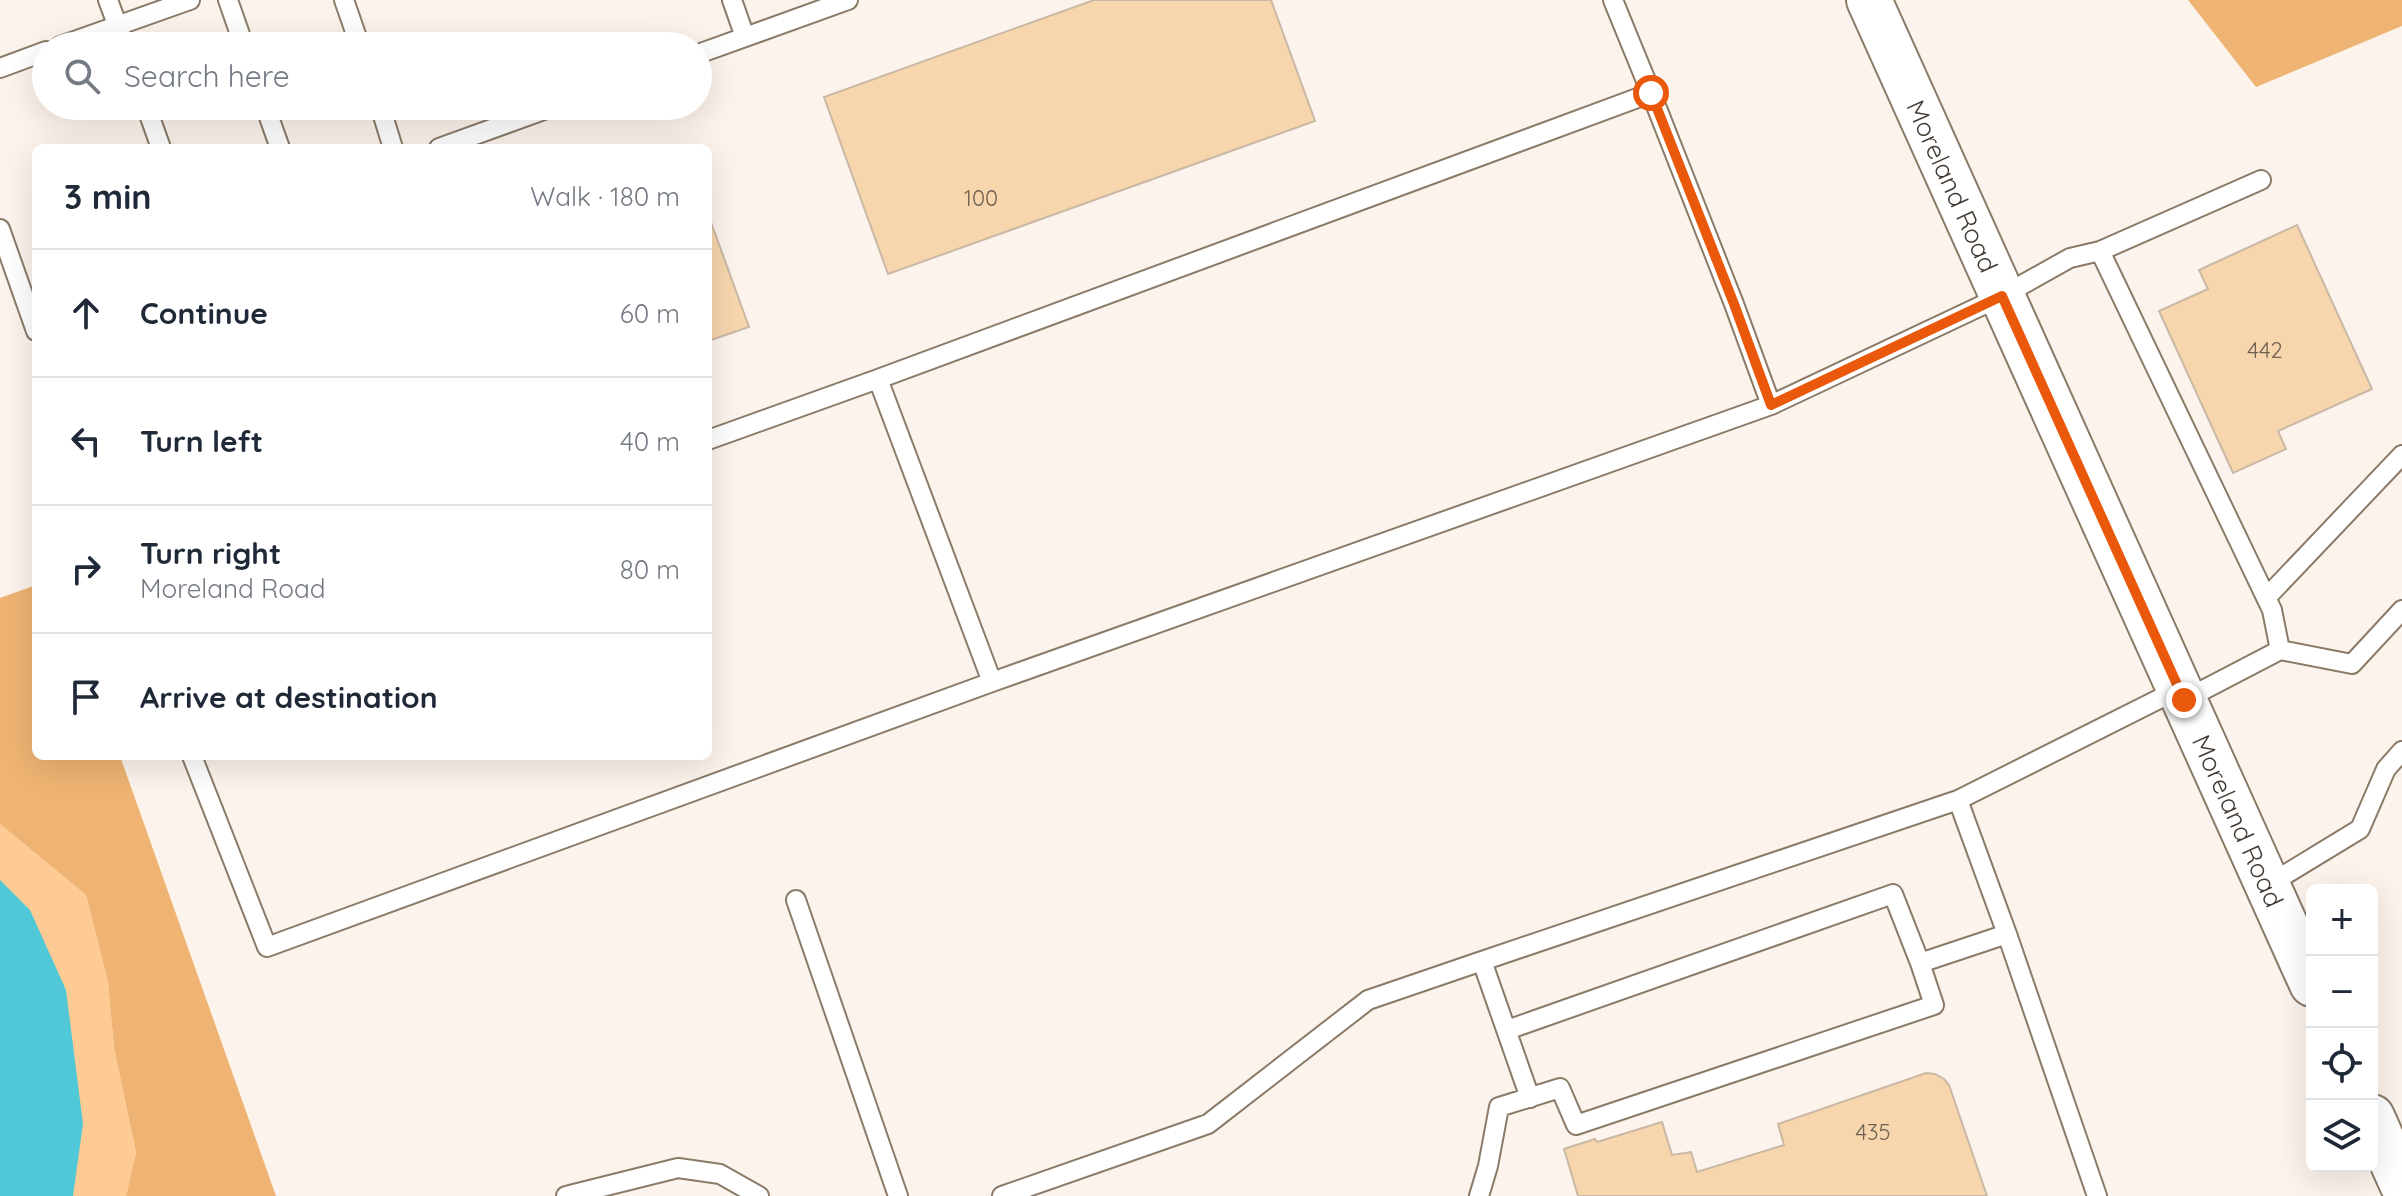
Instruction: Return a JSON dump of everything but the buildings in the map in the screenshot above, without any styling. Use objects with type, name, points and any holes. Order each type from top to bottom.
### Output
[{"type":"street","name":"Moreland Road","points":[[1869,0],[2306,971]]},
{"type":"street","points":[[2378,1130],[2402,1184]]},
{"type":"lane","points":[[108,0],[120,32]]},
{"type":"lane","points":[[98,32],[190,0]]},
{"type":"lane","points":[[228,0],[239,32]]},
{"type":"lane","points":[[344,0],[355,32]]},
{"type":"lane","points":[[732,0],[745,37]]},
{"type":"lane","points":[[712,49],[848,0]]},
{"type":"lane","points":[[1613,0],[1771,405]]},
{"type":"lane","points":[[0,68],[32,56]]},
{"type":"lane","points":[[712,439],[1651,93]]},
{"type":"lane","points":[[151,120],[160,144]]},
{"type":"lane","points":[[270,120],[279,144]]},
{"type":"lane","points":[[384,120],[392,144]]},
{"type":"lane","points":[[450,144],[516,120]]},
{"type":"lane","points":[[194,760],[267,947],[992,682],[1771,405],[2002,296],[2070,258],[2100,251],[2261,180]]},
{"type":"lane","points":[[0,229],[30,296]]},
{"type":"lane","points":[[2100,251],[2272,610],[2280,650]]},
{"type":"lane","points":[[878,379],[992,682]]},
{"type":"lane","points":[[2266,598],[2402,455]]},
{"type":"lane","points":[[1002,1196],[1208,1124],[1368,1000],[1958,800],[2280,650],[2352,664],[2402,610]]},
{"type":"lane","points":[[2268,886],[2360,829],[2386,769],[2402,751]]},
{"type":"lane","points":[[1958,800],[2097,1196]]},
{"type":"lane","points":[[1479,1196],[1499,1107],[1560,1088],[1576,1125],[1934,1005],[1893,894],[1507,1030]]},
{"type":"lane","points":[[796,900],[898,1196]]},
{"type":"lane","points":[[1920,963],[2007,934]]},
{"type":"lane","points":[[1482,961],[1530,1098]]},
{"type":"lane","points":[[566,1196],[678,1168],[720,1174],[759,1196]]},
{"type":"shaded area","points":[[2188,0],[2402,0],[2402,26],[2256,87]]},
{"type":"shaded area","points":[[32,586],[32,760],[121,760],[276,1196],[126,1196],[136,1153],[114,1048],[108,982],[86,895],[0,824],[0,598]]},
{"type":"shaded area","points":[[0,824],[86,895],[108,982],[114,1048],[136,1154],[126,1196],[0,1196]]},
{"type":"water","points":[[0,880],[30,910],[66,990],[83,1124],[73,1196],[0,1196]]},
{"type":"route","points":[[1651,93],[1771,405],[2002,296],[2184,700]]}]
